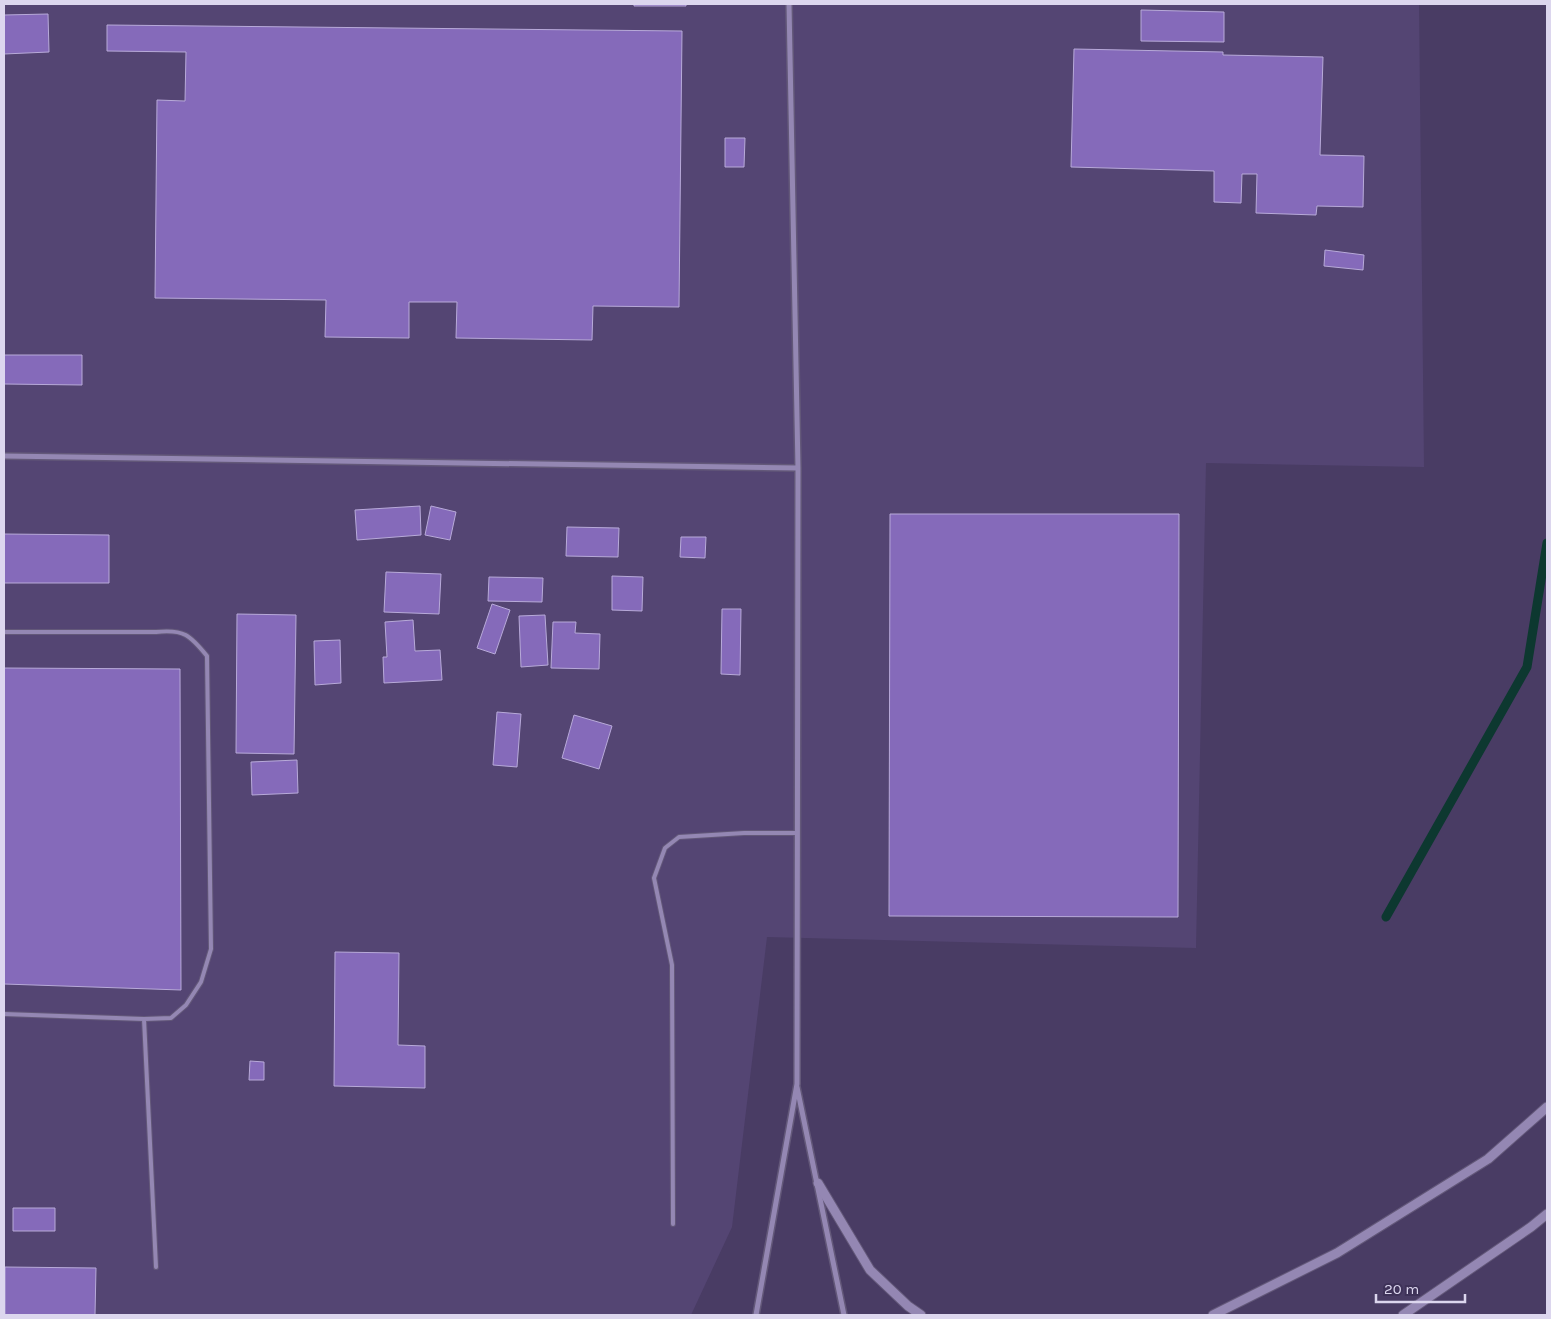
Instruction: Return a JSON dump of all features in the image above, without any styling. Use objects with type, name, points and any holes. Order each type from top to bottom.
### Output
[{"type":"street","points":[[756,1315],[797,1084],[798,468],[789,4]]},
{"type":"street","points":[[4,456],[798,468]]},
{"type":"street","points":[[797,1084],[844,1315]]},
{"type":"street","points":[[1213,1315],[1337,1253],[1488,1159],[1547,1107]]},
{"type":"street","points":[[818,1184],[870,1270],[908,1306],[921,1315]]},
{"type":"street","points":[[1403,1315],[1547,1214]]},
{"type":"lane","points":[[4,632],[156,632],[173,630],[193,638],[207,656],[211,949],[202,982],[186,1005],[171,1018],[144,1019],[4,1014]]},
{"type":"lane","points":[[673,1224],[672,965],[654,878],[665,848],[679,837],[744,833],[796,833]]},
{"type":"lane","points":[[144,1019],[156,1267]]},
{"type":"shaded area","points":[[4,4],[1419,4],[1424,467],[1206,463],[1196,948],[767,937],[732,1227],[691,1315],[4,1315]]},
{"type":"building","points":[[634,4],[686,4],[686,6],[634,6]]},
{"type":"building","points":[[1141,10],[1224,12],[1224,42],[1141,41]]},
{"type":"building","points":[[48,14],[49,52],[4,54],[4,15]]},
{"type":"building","points":[[107,25],[682,31],[679,307],[593,306],[592,340],[456,338],[457,302],[409,302],[409,338],[325,337],[326,300],[155,298],[157,100],[185,101],[186,52],[107,51]]},
{"type":"building","points":[[1074,49],[1223,52],[1223,55],[1323,57],[1320,155],[1364,156],[1363,207],[1317,206],[1316,215],[1256,213],[1257,174],[1242,174],[1241,203],[1214,202],[1214,171],[1071,167]]},
{"type":"building","points":[[725,138],[745,138],[744,167],[725,167]]},
{"type":"building","points":[[1325,250],[1364,255],[1363,270],[1324,266]]},
{"type":"building","points":[[4,355],[82,355],[82,385],[4,384]]},
{"type":"building","points":[[420,506],[421,535],[357,540],[355,510]]},
{"type":"building","points":[[431,506],[456,512],[450,540],[425,535]]},
{"type":"building","points":[[890,514],[1179,514],[1178,917],[889,916]]},
{"type":"building","points":[[567,527],[619,528],[618,557],[566,556]]},
{"type":"building","points":[[4,534],[109,535],[109,583],[4,583]]},
{"type":"building","points":[[681,537],[706,537],[705,558],[680,557]]},
{"type":"building","points":[[386,572],[441,574],[439,614],[384,612]]},
{"type":"building","points":[[612,576],[643,577],[642,611],[612,610]]},
{"type":"building","points":[[489,577],[543,578],[542,602],[488,601]]},
{"type":"building","points":[[492,604],[510,610],[495,654],[477,648]]},
{"type":"building","points":[[722,609],[741,609],[740,675],[721,674]]},
{"type":"building","points":[[237,614],[296,615],[294,754],[236,753]]},
{"type":"building","points":[[545,615],[548,665],[521,667],[519,616]]},
{"type":"building","points":[[413,620],[415,651],[440,650],[442,680],[384,683],[383,657],[387,657],[385,622]]},
{"type":"building","points":[[553,622],[576,622],[575,633],[600,634],[599,669],[551,668]]},
{"type":"building","points":[[340,640],[341,683],[315,685],[314,641]]},
{"type":"building","points":[[4,668],[180,669],[181,990],[4,984]]},
{"type":"building","points":[[497,712],[521,714],[517,767],[493,765]]},
{"type":"building","points":[[574,715],[612,726],[599,769],[562,758]]},
{"type":"building","points":[[297,760],[298,793],[252,795],[251,762]]},
{"type":"building","points":[[335,952],[399,953],[398,1045],[425,1046],[425,1088],[334,1086]]},
{"type":"building","points":[[250,1061],[264,1062],[264,1080],[249,1080]]},
{"type":"building","points":[[13,1208],[55,1208],[55,1231],[13,1231]]},
{"type":"building","points":[[5,1267],[96,1268],[95,1315],[5,1315]]},
{"type":"waterway","points":[[1386,917],[1527,667],[1547,543]]}]
